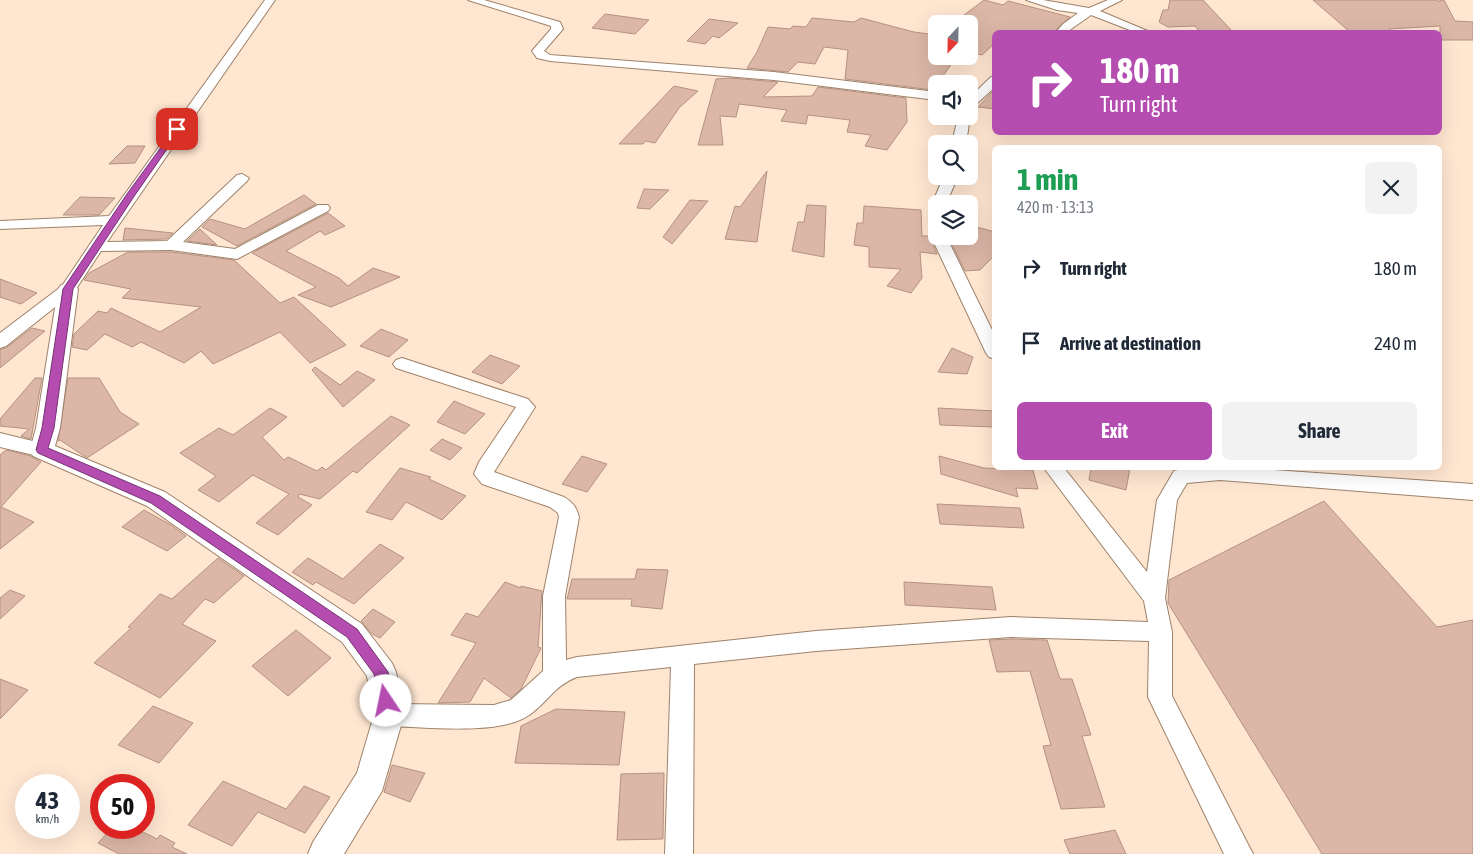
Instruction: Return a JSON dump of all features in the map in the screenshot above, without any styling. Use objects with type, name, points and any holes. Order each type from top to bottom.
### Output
[{"type":"main road","points":[[68,289],[48,428],[42,450],[156,500],[352,633],[381,672],[389,715],[371,780],[325,854]]},
{"type":"street","points":[[0,342],[68,289],[114,220],[270,0]]},
{"type":"street","points":[[473,0],[556,24],[557,29],[538,51],[541,56],[550,58],[774,76],[928,95]]},
{"type":"street","points":[[1031,0],[1057,7],[1091,11],[1139,30]]},
{"type":"street","points":[[1063,30],[1072,20],[1117,0]]},
{"type":"street","points":[[978,95],[992,83]]},
{"type":"street","points":[[171,245],[242,178]]},
{"type":"street","points":[[96,247],[171,245],[237,254],[323,208]]},
{"type":"street","points":[[0,225],[114,220]]},
{"type":"street","points":[[942,245],[992,347]]},
{"type":"street","points":[[402,364],[522,403],[526,407],[486,467],[484,474],[489,479],[557,502],[567,509],[569,517],[554,596],[555,675]]},
{"type":"street","points":[[0,440],[42,450]]},
{"type":"street","points":[[1055,470],[1154,598]]},
{"type":"street","points":[[1239,854],[1208,796],[1160,697],[1161,632],[1154,598],[1167,500],[1181,476],[1220,473],[1473,492]]},
{"type":"street","points":[[389,715],[494,716],[518,709],[555,675],[577,667],[683,655],[816,641],[1011,627],[1161,632]]},
{"type":"street","points":[[679,854],[683,655]]},
{"type":"building","points":[[984,0],[1003,5],[1008,1],[1070,17],[1056,30],[992,30],[992,46],[982,55],[978,54],[978,15],[964,15]]},
{"type":"building","points":[[1170,0],[1203,0],[1231,30],[1198,30],[1195,26],[1168,27],[1159,22],[1163,10],[1168,10]]},
{"type":"building","points":[[1313,0],[1437,0],[1440,2],[1440,0],[1444,0],[1455,21],[1473,22],[1473,40],[1442,40],[1440,26],[1390,30],[1348,30]]},
{"type":"building","points":[[605,14],[649,20],[635,34],[592,28]]},
{"type":"building","points":[[812,18],[854,22],[861,18],[928,34],[928,65],[951,65],[944,75],[928,75],[928,89],[845,79],[848,50],[824,47],[815,64],[798,62],[788,72],[747,68],[757,52],[768,27],[790,29],[793,26],[806,27]]},
{"type":"building","points":[[709,19],[738,23],[719,38],[713,36],[705,44],[687,41]]},
{"type":"building","points":[[730,78],[778,82],[763,97],[812,96],[818,87],[906,98],[907,122],[887,150],[865,146],[871,135],[847,132],[850,120],[808,115],[806,124],[781,121],[787,110],[739,104],[736,117],[720,116],[723,145],[698,145],[716,79]]},
{"type":"building","points":[[674,86],[698,91],[679,108],[655,143],[646,141],[643,144],[619,144]]},
{"type":"building","points":[[992,92],[992,109],[978,107]]},
{"type":"building","points":[[127,146],[145,146],[135,163],[109,164]]},
{"type":"building","points":[[767,171],[757,242],[725,239],[735,206],[740,207]]},
{"type":"building","points":[[644,189],[669,190],[650,209],[637,208]]},
{"type":"building","points":[[304,195],[316,204],[237,246],[202,227],[210,219],[245,229]]},
{"type":"building","points":[[80,197],[115,198],[99,215],[63,215]]},
{"type":"building","points":[[690,200],[708,201],[672,244],[663,237]]},
{"type":"building","points":[[807,205],[826,206],[824,257],[792,251],[798,222],[804,222]]},
{"type":"building","points":[[864,206],[921,210],[922,236],[928,236],[928,245],[933,245],[937,254],[920,252],[922,278],[911,293],[887,286],[901,269],[869,267],[869,247],[854,245],[857,223],[863,223]]},
{"type":"building","points":[[328,213],[345,226],[325,235],[320,231],[286,251],[339,278],[348,286],[373,268],[400,277],[331,307],[298,295],[316,287],[252,253]]},
{"type":"building","points":[[978,227],[992,231],[992,258],[980,270],[965,271],[952,245],[978,245]]},
{"type":"building","points":[[125,228],[173,233],[166,239],[123,240]]},
{"type":"building","points":[[200,229],[217,245],[187,241]]},
{"type":"building","points":[[128,252],[171,252],[234,260],[280,303],[294,297],[346,345],[310,363],[280,332],[213,364],[201,351],[184,363],[141,342],[132,347],[105,334],[87,350],[72,347],[74,334],[98,311],[107,313],[111,308],[160,332],[201,307],[122,298],[131,289],[84,280],[89,273]]},
{"type":"building","points":[[0,279],[37,293],[21,304],[0,297]]},
{"type":"building","points":[[32,328],[45,331],[0,368],[0,350]]},
{"type":"building","points":[[381,329],[408,340],[389,357],[360,346]]},
{"type":"building","points":[[952,348],[973,357],[967,374],[938,372]]},
{"type":"building","points":[[490,355],[520,366],[502,384],[472,372]]},
{"type":"building","points":[[315,367],[340,385],[357,371],[375,380],[343,407],[312,370]]},
{"type":"building","points":[[35,378],[42,378],[31,439],[21,436],[29,429],[0,426],[0,419]]},
{"type":"building","points":[[68,378],[99,378],[120,412],[139,424],[87,458],[60,440],[58,441]]},
{"type":"building","points":[[454,401],[485,414],[465,434],[437,422]]},
{"type":"building","points":[[270,408],[287,417],[262,437],[284,460],[288,457],[317,471],[322,467],[326,470],[391,416],[410,425],[357,473],[353,471],[320,499],[299,494],[298,497],[312,505],[278,535],[256,523],[289,494],[253,475],[219,502],[198,490],[216,476],[180,453],[219,428],[233,435]]},
{"type":"building","points":[[938,408],[992,411],[992,427],[940,425]]},
{"type":"building","points":[[442,439],[462,448],[450,460],[430,450]]},
{"type":"building","points":[[6,450],[31,456],[41,462],[1,507],[34,522],[0,549],[0,455]]},
{"type":"building","points":[[582,456],[607,464],[587,492],[562,484]]},
{"type":"building","points":[[939,456],[992,468],[992,470],[1033,470],[1038,489],[1016,488],[1018,497],[941,474]]},
{"type":"building","points":[[400,468],[431,477],[429,479],[466,496],[442,520],[406,502],[392,520],[366,512]]},
{"type":"building","points":[[1091,470],[1130,470],[1126,490],[1089,480]]},
{"type":"building","points":[[1324,501],[1437,627],[1473,620],[1473,854],[1322,854],[1168,603],[1169,580]]},
{"type":"building","points":[[937,504],[1020,508],[1024,528],[940,524]]},
{"type":"building","points":[[144,510],[186,536],[167,551],[122,527]]},
{"type":"building","points":[[380,544],[404,558],[354,604],[316,582],[313,585],[292,572],[308,558],[343,579]]},
{"type":"building","points":[[218,558],[244,576],[214,603],[205,599],[182,624],[216,641],[160,698],[94,663],[131,628],[128,627],[160,594],[172,599]]},
{"type":"building","points":[[637,569],[668,570],[662,609],[631,606],[632,599],[567,599],[572,579],[635,579]]},
{"type":"building","points":[[505,582],[521,588],[521,586],[542,591],[538,647],[541,648],[521,689],[511,698],[484,678],[470,702],[438,703],[476,643],[451,635],[466,613],[478,617]]},
{"type":"building","points":[[904,582],[992,587],[996,610],[905,605]]},
{"type":"building","points":[[10,590],[25,596],[0,619],[0,598]]},
{"type":"building","points":[[373,609],[395,622],[380,638],[372,634],[361,621]]},
{"type":"building","points":[[296,630],[331,658],[288,696],[252,666]]},
{"type":"building","points":[[989,640],[1047,640],[1060,679],[1072,679],[1091,735],[1082,736],[1105,807],[1061,809],[1043,746],[1051,745],[1030,671],[997,672]]},
{"type":"building","points":[[0,679],[28,690],[0,719]]},
{"type":"building","points":[[153,706],[193,723],[159,763],[118,745]]},
{"type":"building","points":[[556,709],[625,712],[619,765],[515,763],[521,726]]},
{"type":"building","points":[[392,765],[425,773],[410,802],[384,792]]},
{"type":"building","points":[[664,773],[663,839],[617,840],[621,774]]},
{"type":"building","points":[[223,781],[286,809],[304,786],[330,797],[305,833],[258,812],[232,846],[188,825]]},
{"type":"building","points":[[1115,830],[1126,854],[1070,854],[1064,840]]},
{"type":"building","points":[[160,835],[175,843],[172,847],[187,854],[119,854],[98,843],[102,839],[157,839]]},
{"type":"route","points":[[177,129],[68,289],[53,379],[48,428],[42,450],[156,500],[352,633],[381,672],[386,701]]}]
